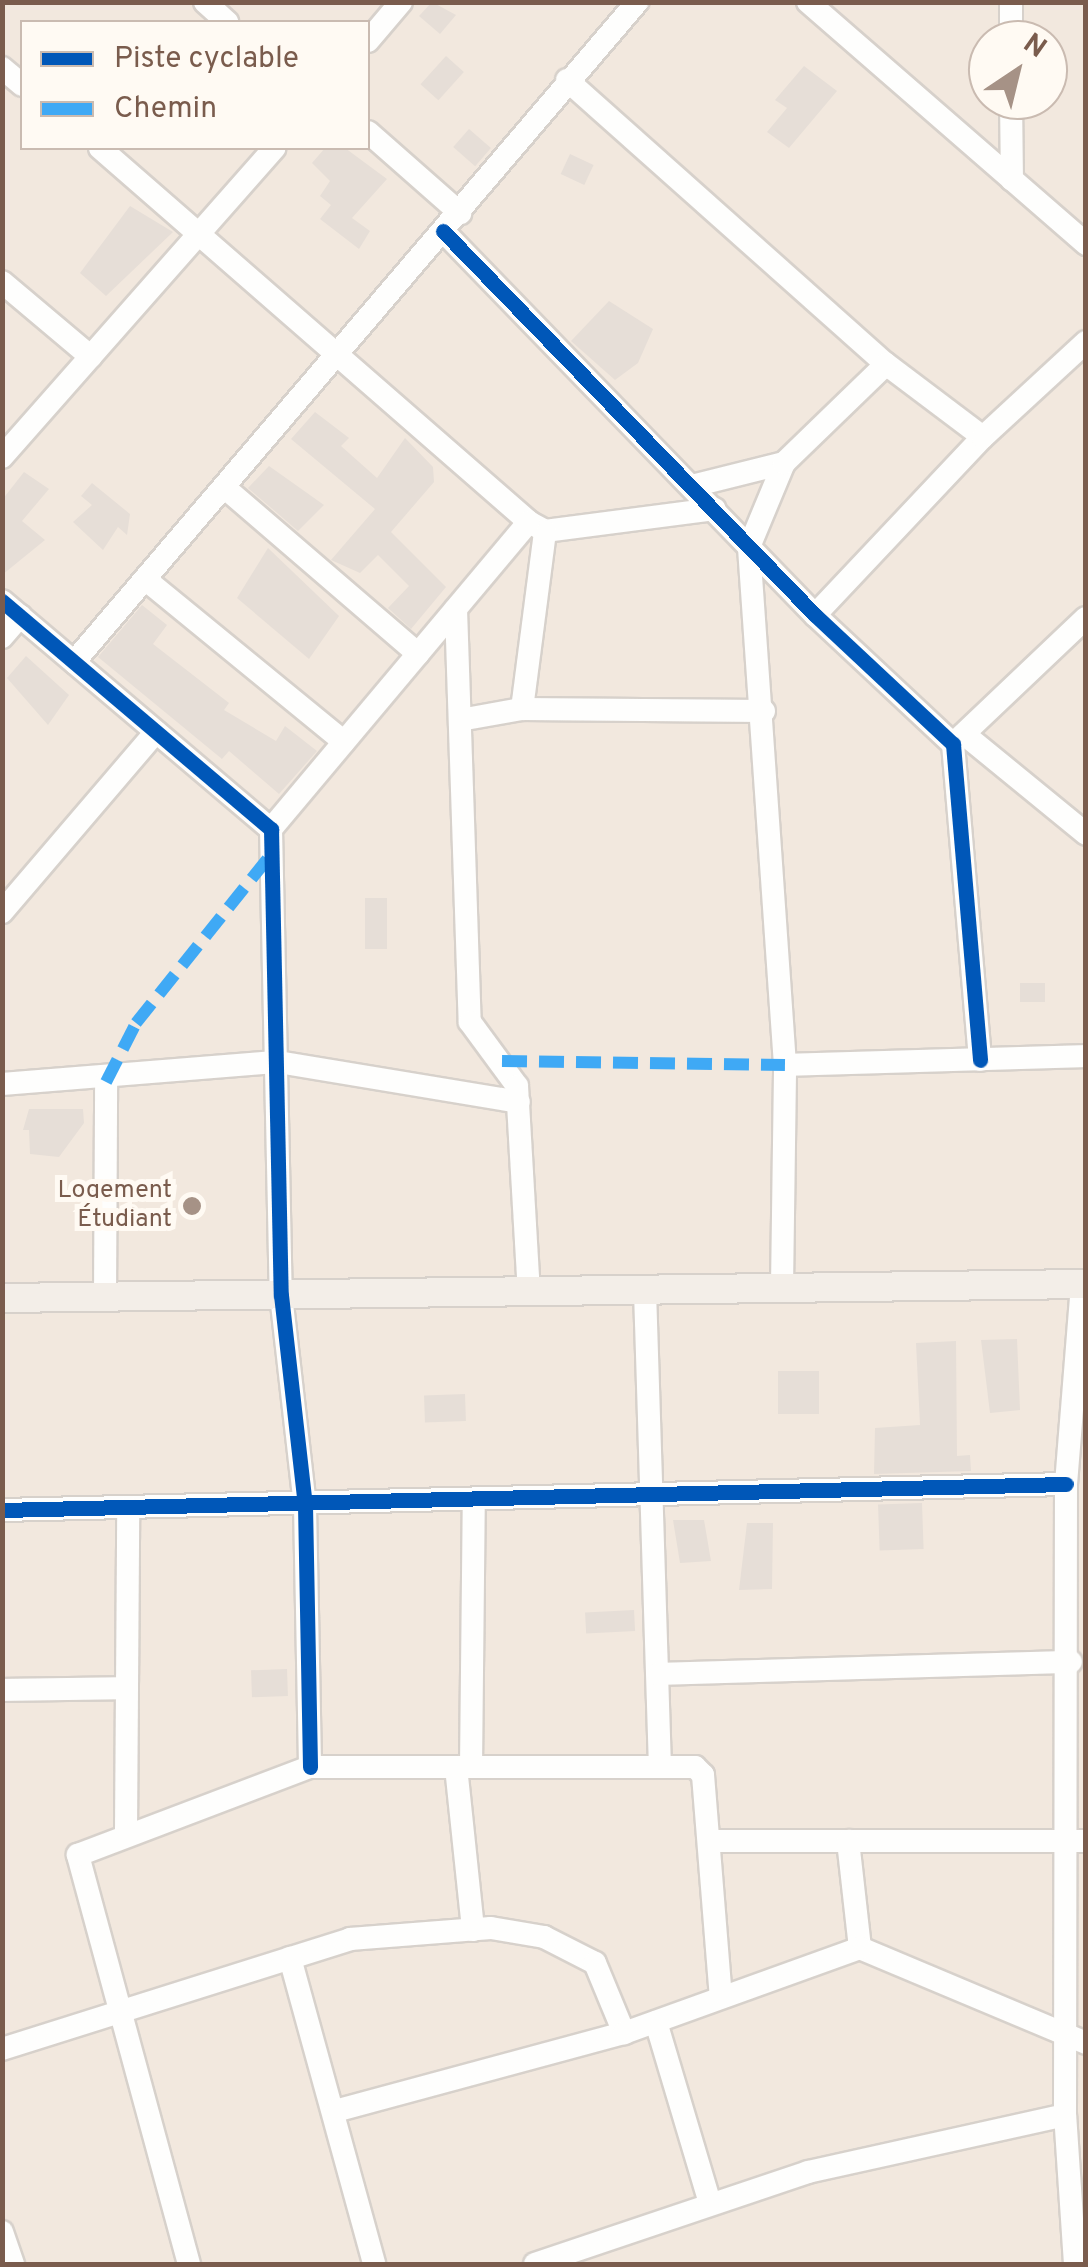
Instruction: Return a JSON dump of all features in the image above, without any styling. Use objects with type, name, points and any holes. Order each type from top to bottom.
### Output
[{"type":"main road","points":[[2,1298],[1084,1284]]},
{"type":"street","points":[[205,2],[225,20]]},
{"type":"street","points":[[370,39],[401,2]]},
{"type":"street","points":[[74,662],[637,2]]},
{"type":"street","points":[[808,2],[1086,244]]},
{"type":"street","points":[[567,80],[886,364],[982,437]]},
{"type":"street","points":[[1011,120],[1012,180]]},
{"type":"street","points":[[370,134],[460,212]]},
{"type":"street","points":[[102,150],[202,230],[537,526]]},
{"type":"street","points":[[2,457],[272,150]]},
{"type":"street","points":[[444,231],[816,614],[958,739],[1086,834]]},
{"type":"street","points":[[2,282],[91,356]]},
{"type":"street","points":[[816,614],[982,437],[1086,342]]},
{"type":"street","points":[[782,1286],[785,1065],[764,712],[749,547],[784,463],[886,364]]},
{"type":"street","points":[[692,486],[784,463]]},
{"type":"street","points":[[224,487],[418,654]]},
{"type":"street","points":[[310,1768],[305,1505],[281,1295],[270,829],[456,609],[537,526],[715,509]]},
{"type":"street","points":[[522,710],[537,526]]},
{"type":"street","points":[[145,579],[344,742]]},
{"type":"street","points":[[2,637],[11,609],[270,829]]},
{"type":"street","points":[[456,609],[470,1022],[502,1061],[519,1102],[529,1292]]},
{"type":"street","points":[[958,739],[1086,618]]},
{"type":"street","points":[[460,720],[522,710],[764,712]]},
{"type":"street","points":[[2,912],[156,732]]},
{"type":"street","points":[[958,739],[980,1060]]},
{"type":"street","points":[[785,1065],[1086,1056]]},
{"type":"street","points":[[2,1084],[106,1082],[278,1062],[519,1102]]},
{"type":"street","points":[[105,1298],[106,1082]]},
{"type":"street","points":[[1079,2261],[1065,2115],[1076,2042],[1076,1842],[1066,1484],[1084,1284]]},
{"type":"street","points":[[645,1291],[656,1499],[660,1767]]},
{"type":"street","points":[[2,1510],[656,1499],[1066,1484]]},
{"type":"street","points":[[473,1930],[464,1767],[474,1502]]},
{"type":"street","points":[[126,1831],[128,1508]]},
{"type":"street","points":[[658,1674],[1071,1662]]},
{"type":"street","points":[[2,1690],[126,1688]]},
{"type":"street","points":[[189,2264],[125,2010],[77,1860],[126,1831],[310,1768],[700,1770],[713,1841],[721,1996]]},
{"type":"street","points":[[713,1841],[1076,1842]]},
{"type":"street","points":[[848,1841],[860,1948]]},
{"type":"street","points":[[2,2049],[350,1940],[473,1930],[576,1948],[595,1963],[624,2033]]},
{"type":"street","points":[[335,2111],[624,2033],[860,1948],[1076,2042]]},
{"type":"street","points":[[290,1958],[374,2264]]},
{"type":"street","points":[[656,2022],[710,2203]]},
{"type":"street","points":[[535,2264],[590,2258],[710,2203],[898,2148],[1065,2115]]},
{"type":"street","points":[[2,2232],[13,2264]]},
{"type":"shaded area","points":[[3,3],[1085,3],[1085,2264],[3,2264]]},
{"type":"building","points":[[432,2],[456,15],[440,34],[419,16]]},
{"type":"building","points":[[446,56],[464,72],[438,100],[421,84]]},
{"type":"building","points":[[804,66],[837,91],[789,148],[767,132],[787,108],[775,100]]},
{"type":"building","points":[[469,129],[491,148],[475,166],[453,147]]},
{"type":"building","points":[[323,150],[348,150],[387,179],[352,218],[370,231],[359,249],[320,219],[331,205],[320,196],[330,181],[312,163]]},
{"type":"building","points":[[570,154],[594,165],[584,185],[561,174]]},
{"type":"building","points":[[130,206],[173,232],[106,296],[80,273]]},
{"type":"building","points":[[609,301],[653,329],[638,363],[615,380],[571,341]]},
{"type":"building","points":[[315,412],[349,438],[341,446],[377,478],[405,438],[433,467],[434,482],[391,532],[446,587],[411,629],[388,608],[409,586],[378,555],[360,573],[331,560],[375,509],[291,439]]},
{"type":"building","points":[[269,466],[324,505],[298,531],[248,488]]},
{"type":"building","points":[[24,472],[49,489],[22,521],[45,540],[2,575],[2,500]]},
{"type":"building","points":[[92,483],[130,514],[127,535],[118,527],[103,550],[73,522],[92,505],[81,496]]},
{"type":"building","points":[[268,548],[339,616],[309,659],[237,598]]},
{"type":"building","points":[[142,605],[167,625],[153,644],[229,703],[224,710],[276,741],[285,726],[317,751],[279,794],[229,751],[222,759],[98,657]]},
{"type":"building","points":[[26,656],[69,695],[48,725],[7,678]]},
{"type":"building","points":[[365,898],[387,898],[387,949],[365,949]]},
{"type":"building","points":[[1020,983],[1045,983],[1045,1002],[1020,1002]]},
{"type":"building","points":[[29,1109],[83,1109],[84,1123],[59,1157],[30,1154],[29,1130],[23,1130]]},
{"type":"building","points":[[1017,1339],[1020,1410],[990,1413],[981,1340]]},
{"type":"building","points":[[956,1341],[957,1456],[970,1455],[971,1471],[874,1474],[875,1428],[920,1425],[916,1343]]},
{"type":"building","points":[[778,1371],[819,1371],[819,1414],[778,1414]]},
{"type":"building","points":[[465,1394],[466,1421],[425,1422],[424,1395]]},
{"type":"building","points":[[922,1503],[924,1549],[880,1551],[878,1505]]},
{"type":"building","points":[[673,1520],[704,1520],[711,1561],[680,1563]]},
{"type":"building","points":[[747,1523],[773,1523],[772,1589],[739,1590]]},
{"type":"building","points":[[634,1610],[635,1631],[586,1634],[585,1613]]},
{"type":"building","points":[[287,1669],[288,1696],[252,1697],[251,1670]]},
{"type":"marked path","points":[[106,1082],[136,1023],[270,856]]},
{"type":"marked path","points":[[502,1061],[785,1065]]},
{"type":"cycle path","points":[[443,231],[815,615],[953,744],[980,1060]]},
{"type":"cycle path","points":[[2,601],[271,829],[281,1295],[305,1505],[310,1767]]},
{"type":"cycle path","points":[[2,1510],[1066,1484]]},
{"type":"place","name":"Logement Étudiant","points":[[192,1206]]}]
